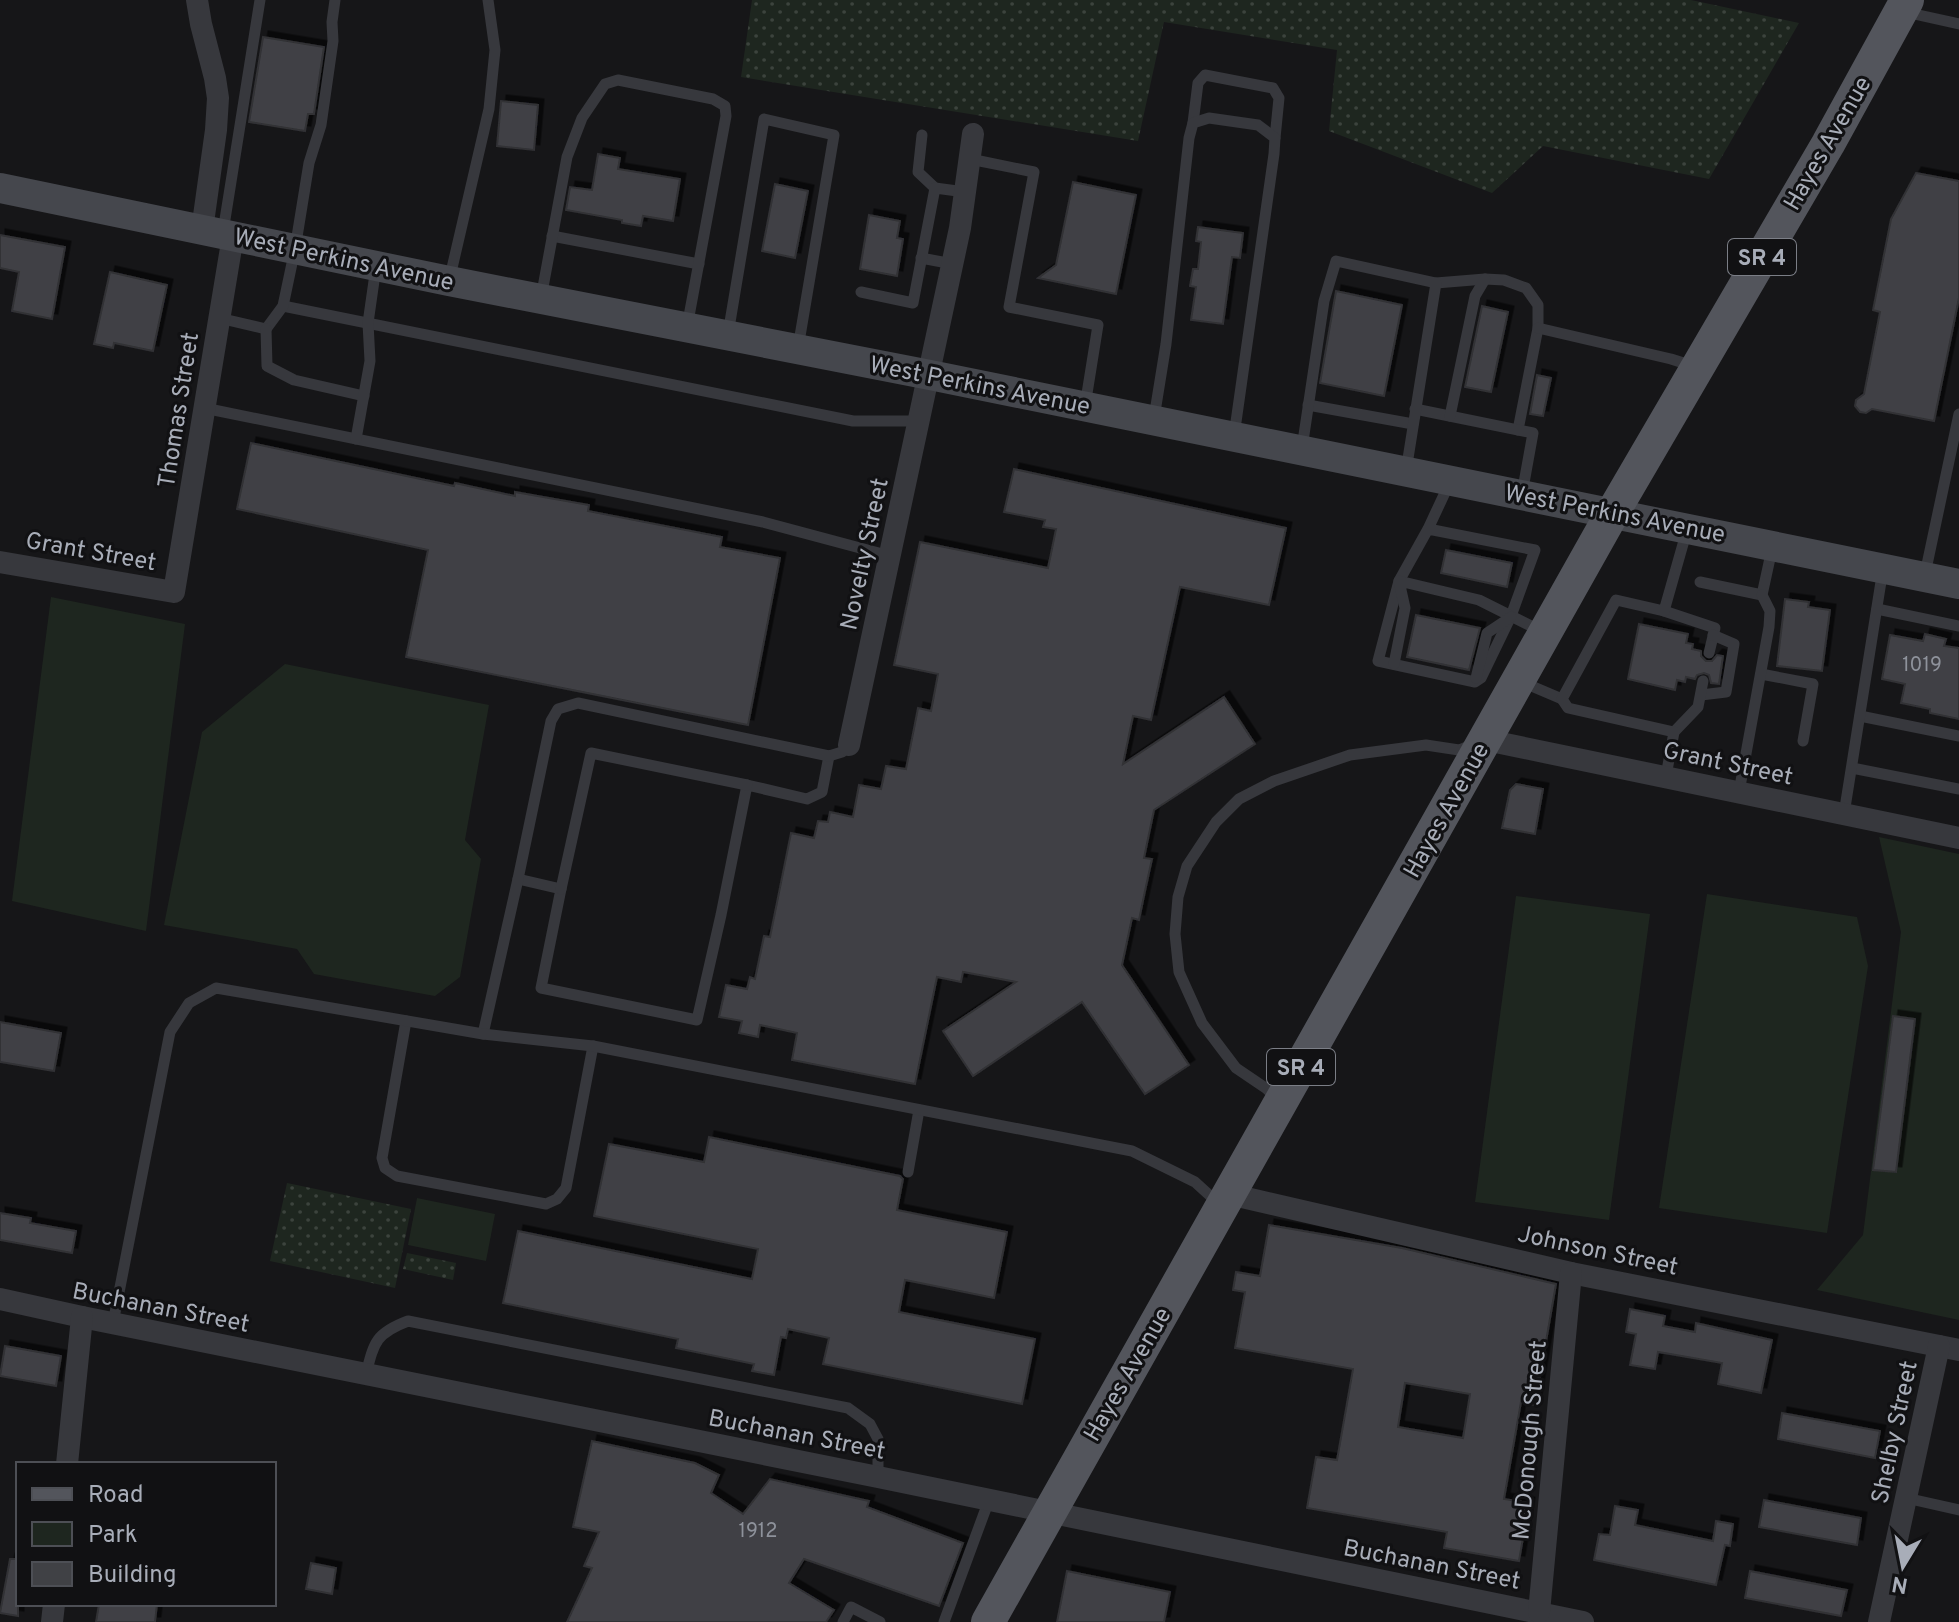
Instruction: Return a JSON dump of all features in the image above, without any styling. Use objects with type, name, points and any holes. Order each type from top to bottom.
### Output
[{"type":"main road","name":"Hayes Avenue","points":[[988,1622],[1613,512],[1828,144],[1904,6]]},
{"type":"main road","name":"West Perkins Avenue","points":[[0,188],[1959,584]]},
{"type":"street","name":"Thomas Street","points":[[174,592],[219,318],[218,98],[197,0]]},
{"type":"street","name":"Novelty Street","points":[[839,750],[891,556],[953,264],[973,134]]},
{"type":"street","name":"Grant Street","points":[[0,562],[174,592]]},
{"type":"street","name":"Grant Street","points":[[1486,740],[1959,838]]},
{"type":"street","name":"Johnson Street","points":[[1225,1200],[1949,1348]]},
{"type":"street","name":"McDonough Street","points":[[1553,1617],[1571,1273]]},
{"type":"street","name":"Buchanan Street","points":[[0,1299],[1583,1622]]},
{"type":"street","points":[[67,1462],[82,1317]]},
{"type":"street","name":"Shelby Street","points":[[1879,1622],[1906,1498],[1949,1348]]},
{"type":"lane","points":[[219,234],[260,0]]},
{"type":"lane","points":[[335,0],[333,41],[321,125],[309,163],[283,306],[266,329],[267,366],[294,380],[364,396]]},
{"type":"lane","points":[[449,281],[489,109],[495,50],[488,0]]},
{"type":"lane","points":[[1904,6],[1959,24]]},
{"type":"lane","points":[[1154,420],[1198,83],[1205,75],[1273,88],[1279,98],[1274,154],[1234,437]]},
{"type":"lane","points":[[540,299],[567,157],[582,118],[605,84],[618,80],[713,99],[725,106],[726,116],[687,327]]},
{"type":"lane","points":[[1193,123],[1209,118],[1258,125],[1275,138]]},
{"type":"lane","points":[[727,335],[764,119],[834,135],[797,349]]},
{"type":"lane","points":[[922,135],[918,172],[935,188],[965,192]]},
{"type":"lane","points":[[970,159],[1034,172],[1009,307],[1098,325],[1085,406]]},
{"type":"lane","points":[[861,292],[913,303],[935,188]]},
{"type":"lane","points":[[552,236],[699,264]]},
{"type":"lane","points":[[921,258],[953,264]]},
{"type":"lane","points":[[1302,451],[1324,301],[1336,261],[1436,283],[1504,280],[1526,288],[1538,305],[1538,328],[1518,430]]},
{"type":"lane","points":[[356,439],[370,361],[368,323],[376,266]]},
{"type":"lane","points":[[1450,416],[1475,296],[1485,279]]},
{"type":"lane","points":[[1405,471],[1436,283]]},
{"type":"lane","points":[[283,306],[853,421],[920,421]]},
{"type":"lane","points":[[219,318],[266,329]]},
{"type":"lane","points":[[1538,328],[1697,368]]},
{"type":"lane","points":[[1308,405],[1413,424]]},
{"type":"lane","points":[[204,408],[763,522],[891,556]]},
{"type":"lane","points":[[1415,409],[1533,433],[1522,494]]},
{"type":"lane","points":[[1925,576],[1959,414]]},
{"type":"lane","points":[[1428,529],[1535,550],[1511,616],[1481,678],[1475,682],[1378,661],[1399,581],[1451,480]]},
{"type":"lane","points":[[1664,611],[1687,527]]},
{"type":"lane","points":[[1739,792],[1770,611],[1762,595],[1773,545]]},
{"type":"lane","points":[[1844,814],[1884,568]]},
{"type":"lane","points":[[1399,581],[1479,600],[1545,633]]},
{"type":"lane","points":[[1394,664],[1405,608],[1399,581]]},
{"type":"lane","points":[[1700,582],[1762,595]]},
{"type":"lane","points":[[1562,699],[1616,600],[1664,611],[1715,628],[1709,653]]},
{"type":"lane","points":[[1877,609],[1959,626]]},
{"type":"lane","points":[[1701,695],[1726,692],[1734,644],[1713,635]]},
{"type":"lane","points":[[1761,674],[1813,684],[1803,741]]},
{"type":"lane","points":[[1519,681],[1562,699],[1568,708],[1674,732]]},
{"type":"lane","points":[[1666,776],[1674,732],[1698,707],[1703,681]]},
{"type":"lane","points":[[483,1034],[551,721],[558,709],[578,703],[839,750],[822,792],[807,799],[747,785],[591,753],[541,988],[697,1020],[747,785]]},
{"type":"lane","points":[[1860,716],[1959,736]]},
{"type":"lane","points":[[1281,1103],[1267,1089],[1236,1068],[1202,1023],[1179,972],[1175,934],[1178,897],[1187,866],[1216,822],[1239,799],[1274,781],[1350,755],[1426,745],[1459,750],[1486,740]]},
{"type":"lane","points":[[1852,768],[1959,789]]},
{"type":"lane","points":[[518,879],[561,889]]},
{"type":"lane","points":[[113,1323],[170,1032],[189,1003],[216,988],[483,1034],[593,1046],[1132,1151],[1225,1200]]},
{"type":"lane","points":[[406,1021],[382,1158],[385,1168],[397,1176],[546,1204],[557,1199],[566,1188],[593,1046]]},
{"type":"lane","points":[[908,1172],[919,1110]]},
{"type":"lane","points":[[366,1374],[373,1346],[389,1328],[408,1321],[848,1408],[870,1424],[878,1439],[878,1477]]},
{"type":"lane","points":[[1906,1498],[1959,1510]]},
{"type":"lane","points":[[944,1622],[989,1500]]},
{"type":"lane","points":[[843,1622],[851,1607],[880,1622]]},
{"type":"green space","points":[[752,0],[1691,0],[1799,23],[1709,179],[1543,146],[1492,193],[1329,131],[1337,50],[1164,22],[1138,141],[741,77]]},
{"type":"green space","points":[[51,597],[185,624],[146,931],[12,901]]},
{"type":"green space","points":[[285,664],[489,705],[465,840],[481,859],[460,977],[435,996],[314,974],[297,949],[164,925],[202,732]]},
{"type":"green space","points":[[1879,837],[1959,854],[1959,1320],[1817,1290],[1863,1235],[1901,932]]},
{"type":"green space","points":[[1707,894],[1857,917],[1868,966],[1827,1233],[1659,1208]]},
{"type":"green space","points":[[1516,896],[1650,914],[1609,1220],[1475,1202]]},
{"type":"green space","points":[[287,1183],[411,1209],[395,1288],[270,1261]]},
{"type":"green space","points":[[417,1198],[495,1214],[486,1261],[408,1245]]},
{"type":"green space","points":[[407,1253],[456,1263],[453,1280],[403,1269]]},
{"type":"building","points":[[263,37],[324,47],[314,114],[308,114],[305,131],[249,122]]},
{"type":"building","points":[[501,101],[538,105],[534,150],[497,146]]},
{"type":"building","points":[[598,154],[620,158],[618,169],[680,179],[673,221],[643,216],[641,226],[566,210],[570,187],[592,190]]},
{"type":"building","points":[[1916,173],[1959,181],[1959,298],[1934,421],[1872,409],[1866,413],[1860,412],[1855,406],[1856,400],[1864,394],[1880,312],[1873,310],[1891,219]]},
{"type":"building","points":[[1073,182],[1136,195],[1116,294],[1038,278],[1056,265]]},
{"type":"building","points":[[775,184],[808,191],[795,258],[762,251]]},
{"type":"building","points":[[869,215],[900,221],[897,238],[903,239],[897,276],[860,269]]},
{"type":"building","points":[[1198,227],[1243,233],[1240,258],[1232,257],[1223,324],[1191,320],[1196,287],[1190,286],[1193,269],[1198,269],[1201,242],[1196,241]]},
{"type":"building","points":[[0,235],[65,247],[52,319],[12,311],[19,272],[0,268]]},
{"type":"building","points":[[110,272],[167,285],[153,351],[114,343],[113,348],[94,344]]},
{"type":"building","points":[[1336,291],[1402,305],[1384,396],[1320,383]]},
{"type":"building","points":[[1482,306],[1508,312],[1491,392],[1465,387]]},
{"type":"building","points":[[1537,375],[1551,378],[1543,416],[1530,414]]},
{"type":"building","points":[[251,443],[454,486],[455,483],[515,496],[515,492],[589,505],[588,511],[722,537],[720,547],[780,558],[748,725],[406,657],[428,550],[237,509]]},
{"type":"building","points":[[1014,469],[1286,528],[1269,605],[1180,587],[1151,720],[1133,716],[1123,764],[1224,697],[1255,744],[1154,810],[1144,858],[1152,859],[1139,920],[1132,918],[1122,965],[1189,1065],[1145,1094],[1082,1002],[973,1076],[943,1031],[1016,982],[963,972],[961,982],[937,977],[915,1084],[792,1060],[797,1033],[760,1025],[758,1037],[739,1033],[742,1021],[719,1017],[726,985],[747,989],[750,977],[755,979],[764,936],[770,937],[791,833],[814,838],[818,821],[828,822],[830,812],[853,817],[859,785],[881,789],[886,766],[906,769],[918,708],[931,711],[938,674],[894,665],[920,542],[1048,568],[1056,529],[1043,527],[1045,520],[1004,512]]},
{"type":"building","points":[[1446,550],[1512,563],[1507,587],[1441,573]]},
{"type":"building","points":[[1785,599],[1809,602],[1808,607],[1830,610],[1822,671],[1777,666]]},
{"type":"building","points":[[1416,615],[1480,628],[1469,670],[1407,657]]},
{"type":"building","points":[[1639,624],[1688,634],[1686,643],[1693,644],[1692,649],[1701,651],[1706,661],[1712,661],[1717,655],[1723,656],[1719,684],[1711,683],[1709,675],[1704,673],[1695,679],[1686,677],[1685,682],[1677,680],[1675,690],[1628,679]]},
{"type":"building","points":[[1925,634],[1946,639],[1944,646],[1959,648],[1959,719],[1901,703],[1905,684],[1882,679],[1890,635],[1923,641]]},
{"type":"building","points":[[1516,784],[1543,789],[1535,834],[1502,828],[1510,790]]},
{"type":"building","points":[[1893,1016],[1915,1019],[1896,1172],[1873,1170]]},
{"type":"building","points":[[0,1022],[61,1033],[54,1071],[0,1062]]},
{"type":"building","points":[[709,1137],[900,1176],[903,1179],[897,1210],[1007,1232],[994,1298],[905,1280],[899,1312],[1035,1339],[1022,1404],[823,1364],[829,1338],[788,1329],[786,1338],[781,1337],[774,1375],[752,1371],[754,1364],[676,1348],[678,1339],[503,1303],[518,1231],[752,1279],[758,1249],[594,1216],[609,1144],[704,1162]]},
{"type":"building","points":[[0,1213],[31,1218],[30,1223],[76,1231],[72,1253],[0,1240]]},
{"type":"building","points":[[1269,1225],[1402,1248],[1556,1284],[1535,1405],[1521,1402],[1504,1499],[1529,1503],[1519,1561],[1444,1548],[1447,1532],[1307,1508],[1316,1457],[1337,1460],[1353,1369],[1235,1348],[1245,1292],[1233,1290],[1236,1272],[1260,1276]],"holes":[[[1405,1383],[1470,1394],[1463,1438],[1398,1427]]]},
{"type":"building","points":[[1630,1309],[1665,1316],[1663,1326],[1695,1332],[1696,1323],[1772,1340],[1761,1393],[1718,1384],[1722,1363],[1658,1352],[1655,1369],[1630,1365],[1636,1334],[1626,1332]]},
{"type":"building","points":[[5,1346],[61,1356],[56,1386],[0,1376]]},
{"type":"building","points":[[1782,1413],[1880,1431],[1875,1458],[1778,1439]]},
{"type":"building","points":[[592,1441],[695,1463],[719,1475],[711,1493],[743,1514],[770,1479],[869,1501],[867,1507],[963,1543],[939,1606],[804,1559],[789,1583],[834,1610],[826,1622],[567,1622],[592,1568],[584,1566],[599,1532],[573,1527]]},
{"type":"building","points":[[1764,1500],[1861,1518],[1857,1545],[1759,1527]]},
{"type":"building","points":[[1615,1506],[1638,1510],[1635,1525],[1713,1541],[1716,1521],[1733,1524],[1730,1546],[1725,1545],[1716,1585],[1594,1560],[1599,1534],[1610,1535]]},
{"type":"building","points":[[10,1559],[16,1559],[18,1616],[0,1613]]},
{"type":"building","points":[[311,1563],[336,1568],[332,1594],[306,1589]]},
{"type":"building","points":[[1067,1571],[1170,1592],[1164,1622],[1057,1622]]},
{"type":"building","points":[[1750,1571],[1847,1590],[1841,1616],[1745,1598]]},
{"type":"building","points":[[99,1606],[157,1606],[155,1622],[96,1622]]}]
